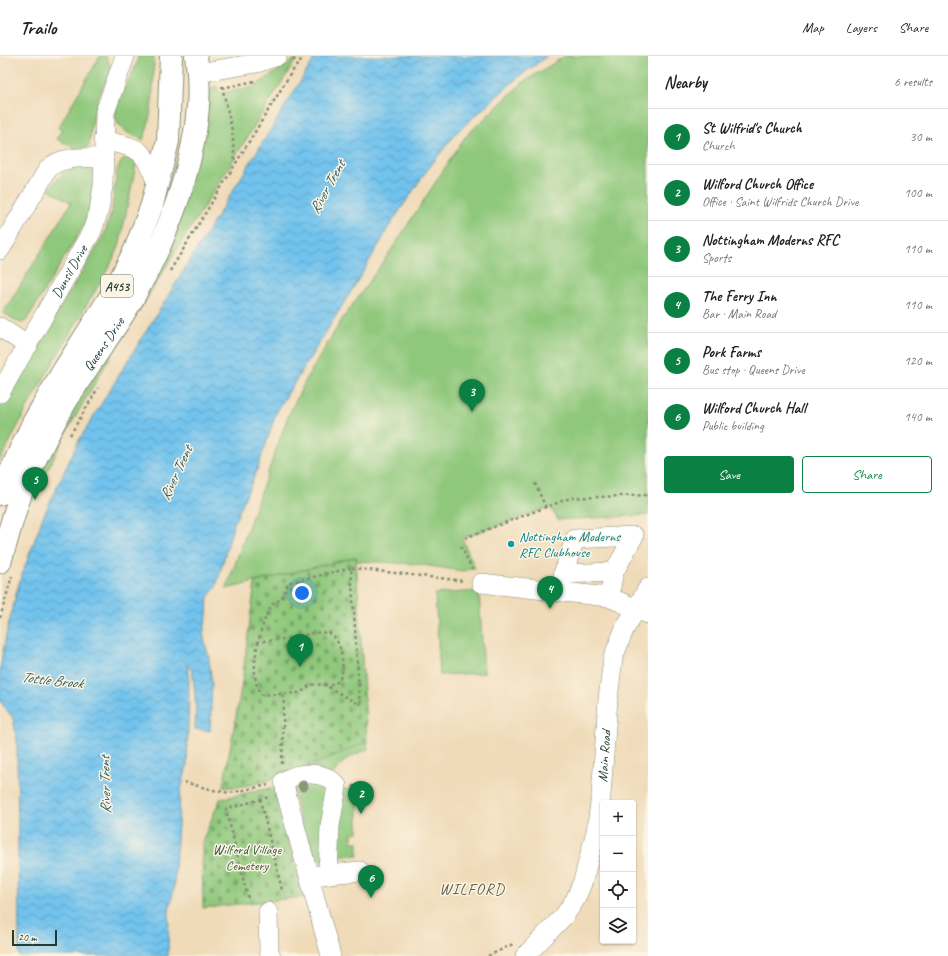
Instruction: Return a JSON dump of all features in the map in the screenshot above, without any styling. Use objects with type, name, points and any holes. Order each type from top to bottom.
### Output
[{"type":"main road","name":"Queens Drive","points":[[0,494],[33,423],[62,373],[114,291],[135,250],[158,186],[168,140],[172,56]]},
{"type":"main road","name":"Queens Drive","points":[[169,125],[185,101],[190,75],[204,66]]},
{"type":"main road","name":"Queens Drive","points":[[6,568],[26,479],[55,420],[133,298],[165,233],[178,198],[196,128],[204,66]]},
{"type":"street","name":"Dunsil Drive","points":[[0,392],[28,346],[92,231],[99,210],[103,186],[105,112],[125,56]]},
{"type":"street","points":[[204,66],[257,64],[277,56]]},
{"type":"street","points":[[0,250],[48,169],[53,164],[104,149],[136,148],[146,158],[158,186]]},
{"type":"street","points":[[0,327],[28,346]]},
{"type":"street","points":[[609,597],[614,572]]},
{"type":"street","points":[[482,583],[609,597],[641,612]]},
{"type":"street","name":"Main Road","points":[[525,956],[564,916],[575,900],[583,881],[596,831],[601,796],[608,699],[613,658],[624,630],[641,612],[648,588]]},
{"type":"street","points":[[328,874],[330,826],[336,786],[330,779],[310,774],[291,776],[285,787],[330,956]]},
{"type":"street","points":[[309,877],[360,871]]},
{"type":"street","points":[[268,912],[269,952],[271,956]]},
{"type":"path","points":[[166,276],[291,73],[304,56]]},
{"type":"path","points":[[204,66],[232,130],[235,164]]},
{"type":"path","points":[[69,438],[101,383]]},
{"type":"path","points":[[535,483],[546,508]]},
{"type":"path","points":[[464,538],[546,508],[561,500],[570,498],[648,495]]},
{"type":"path","points":[[461,546],[482,583]]},
{"type":"path","points":[[257,642],[308,633],[328,633],[336,637],[340,647],[342,673],[339,681],[334,684],[311,685],[303,692],[284,694],[262,695],[257,690],[257,642],[262,625],[273,603],[282,598],[288,583],[357,567],[482,583]]},
{"type":"path","points":[[0,618],[6,568]]},
{"type":"path","points":[[323,684],[360,705],[351,568]]},
{"type":"path","points":[[301,635],[302,646]]},
{"type":"path","points":[[284,694],[281,753],[285,787]]},
{"type":"path","points":[[184,782],[230,793],[258,785],[285,787]]},
{"type":"path","points":[[248,898],[226,809],[260,799],[285,787]]},
{"type":"path","points":[[260,799],[282,890]]},
{"type":"green space","points":[[100,56],[106,56],[112,70],[102,88],[96,106],[89,146],[87,148],[75,149],[57,139],[63,130],[58,128]]},
{"type":"green space","points":[[138,56],[154,56],[151,109],[147,130],[143,140],[124,130],[119,125],[116,118],[116,110],[119,101],[133,73]]},
{"type":"green space","points":[[565,56],[648,56],[648,515],[558,520],[550,507],[462,538],[475,568],[463,571],[416,564],[356,561],[356,557],[226,589],[288,416],[308,376],[341,321],[386,258],[465,137],[522,83]]},
{"type":"green space","points":[[297,58],[113,352],[71,424],[37,490],[33,487],[51,448],[118,334],[207,93],[216,86],[220,93],[254,87]]},
{"type":"green space","points":[[130,157],[137,160],[119,247],[109,267],[29,404],[0,461],[0,408],[104,235],[112,210],[117,169],[123,159]]},
{"type":"green space","points":[[84,166],[90,168],[94,172],[91,204],[86,222],[26,321],[21,323],[3,313],[71,203],[49,189],[64,173]]},
{"type":"green space","points":[[356,557],[367,742],[315,764],[276,778],[240,787],[223,787],[241,689],[255,582]]},
{"type":"green space","points":[[479,591],[484,673],[440,675],[435,594]]},
{"type":"green space","points":[[367,742],[368,749],[345,761],[334,773],[295,770]]},
{"type":"green space","points":[[313,778],[328,789],[324,860],[309,862],[291,781]]},
{"type":"green space","name":"Wilford Village Cemetery","points":[[274,787],[304,897],[203,908],[202,842],[220,799]]},
{"type":"green space","points":[[343,789],[358,789],[358,832],[352,833],[352,842],[358,842],[358,855],[331,857]]},
{"type":"water","points":[[316,56],[547,56],[516,79],[455,134],[425,173],[386,231],[366,267],[277,411],[257,470],[234,523],[216,587],[208,597],[207,616],[203,634],[209,659],[212,684],[210,731],[195,729],[196,706],[193,676],[192,671],[187,665],[189,682],[187,766],[180,793],[174,887],[169,911],[168,956],[19,956],[17,742],[13,718],[0,701],[0,668],[7,630],[19,583],[43,517],[79,440]]},
{"type":"place","name":"Nottingham Moderns RFC","points":[[472,412]]},
{"type":"place","name":"Pork Farms","points":[[35,500]]},
{"type":"place","name":"Nottingham Moderns RFC Clubhouse","points":[[511,544]]},
{"type":"place","name":"The Ferry Inn","points":[[550,609]]},
{"type":"place","name":"St Wilfrid's Church","points":[[300,667]]},
{"type":"place","name":"Wilford Church Office","points":[[361,814]]},
{"type":"place","name":"Wilford Church Hall","points":[[371,898]]},
{"type":"district","name":"WILFORD","points":[[472,888]]},
{"type":"water label","name":"River Trent","points":[[327,187]]},
{"type":"water label","name":"River Trent","points":[[176,473]]},
{"type":"water label","name":"Tottle Brook","points":[[52,680]]},
{"type":"water label","name":"River Trent","points":[[105,785]]}]
